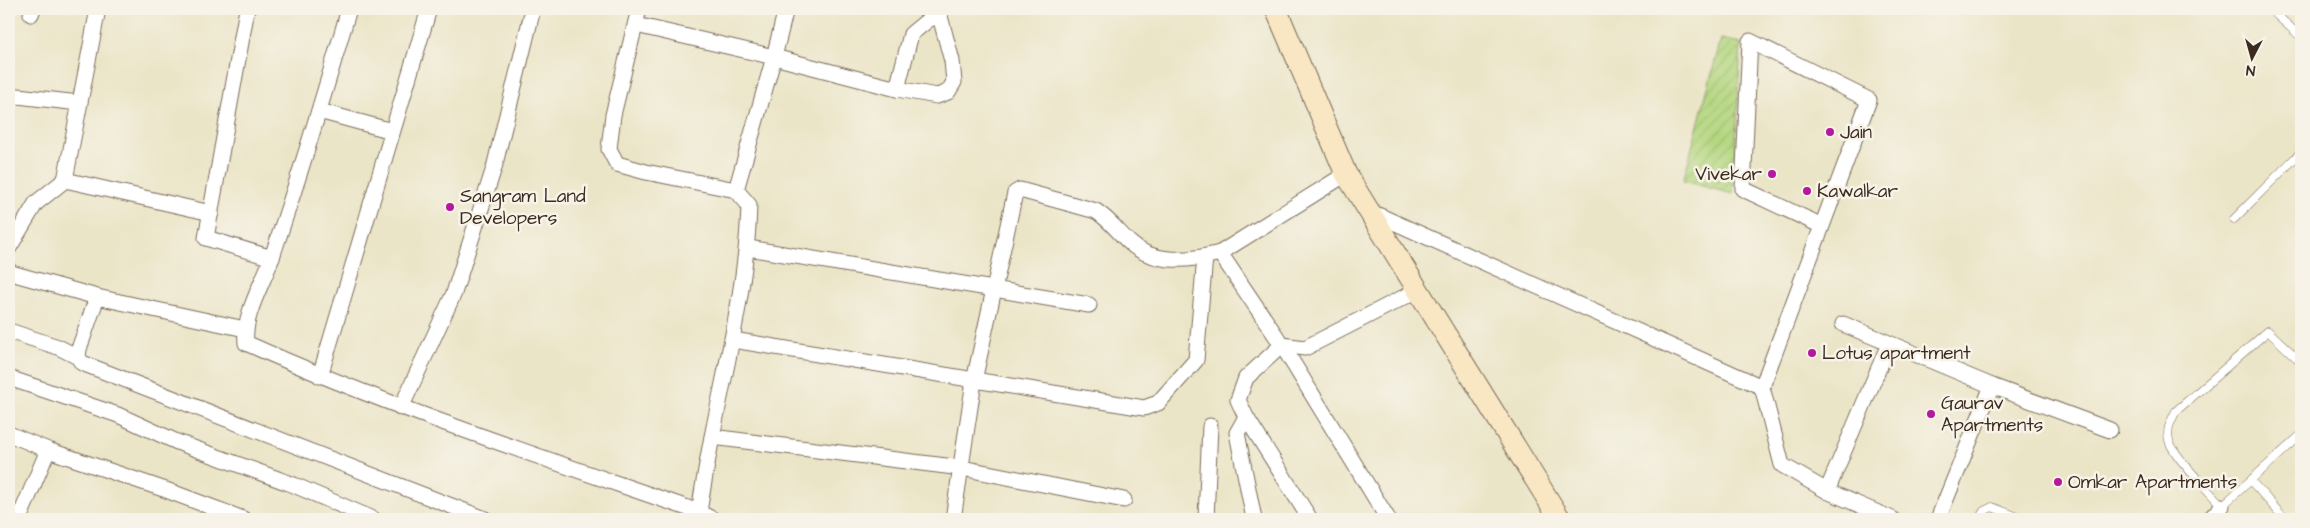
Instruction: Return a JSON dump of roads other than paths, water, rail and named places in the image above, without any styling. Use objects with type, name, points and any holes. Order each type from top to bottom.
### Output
[{"type":"street","points":[[9,248],[36,203],[65,180],[98,9]]},
{"type":"street","points":[[247,9],[206,238],[272,258]]},
{"type":"street","points":[[349,9],[272,258],[244,329],[246,343],[320,376],[402,408],[706,516],[712,437],[733,340],[748,248],[749,205],[736,190],[646,172],[617,164],[609,149],[613,115],[639,9]]},
{"type":"street","points":[[320,376],[429,9]]},
{"type":"street","points":[[402,408],[454,293],[494,168],[533,9]]},
{"type":"street","points":[[736,190],[786,9]]},
{"type":"street","points":[[1276,9],[1346,174],[1560,519]]},
{"type":"street","points":[[636,25],[774,57],[896,89],[937,96],[948,92],[954,82],[952,62],[939,11],[910,34],[896,89]]},
{"type":"street","points":[[1822,226],[1742,189],[1750,41],[1869,100],[1762,387],[1782,465],[1826,491],[1892,519]]},
{"type":"street","points":[[9,95],[80,103]]},
{"type":"street","points":[[319,111],[392,131]]},
{"type":"street","points":[[953,519],[974,381],[1014,193],[1020,190],[1096,211],[1107,218],[1140,251],[1152,257],[1161,259],[1205,257],[1220,253],[1346,174]]},
{"type":"street","points":[[65,180],[211,213]]},
{"type":"street","points":[[1369,211],[1762,387]]},
{"type":"street","points":[[748,248],[1089,305]]},
{"type":"street","points":[[1220,253],[1282,345],[1388,519]]},
{"type":"street","points":[[733,340],[1144,408],[1158,402],[1196,360],[1205,257]]},
{"type":"street","points":[[9,270],[11,273],[97,298],[244,329]]},
{"type":"street","points":[[1310,519],[1246,417],[1238,400],[1246,378],[1282,345],[1305,348],[1418,290]]},
{"type":"street","points":[[78,357],[78,349],[97,298]]},
{"type":"street","points":[[1843,324],[1992,386],[2110,430]]},
{"type":"street","points":[[9,330],[58,346],[78,357],[82,363],[133,384],[485,519]]},
{"type":"street","points":[[1826,491],[1890,344]]},
{"type":"street","points":[[9,378],[118,415],[177,442],[294,485],[374,519]]},
{"type":"street","points":[[1938,519],[1992,386]]},
{"type":"street","points":[[1246,417],[1238,433],[1254,519]]},
{"type":"street","points":[[1206,519],[1210,426]]},
{"type":"street","points":[[9,434],[48,450],[166,490],[243,519]]},
{"type":"street","points":[[712,437],[962,468],[1124,500]]},
{"type":"street","points":[[19,519],[48,450]]},
{"type":"street","points":[[2210,519],[2222,506]]},
{"type":"lane","points":[[2270,9],[2301,38]]},
{"type":"lane","points":[[2234,219],[2301,152]]},
{"type":"lane","points":[[2301,362],[2268,331],[2176,411],[2168,426],[2169,442],[2222,506],[2301,436]]},
{"type":"lane","points":[[2251,481],[2285,519]]},
{"type":"lane","points":[[1979,519],[1984,511],[1992,507],[2023,519]]},
{"type":"place","name":"Jain","points":[[1830,132]]},
{"type":"place","name":"Vivekar","points":[[1772,174]]},
{"type":"place","name":"Kawalkar","points":[[1807,191]]},
{"type":"place","name":"Sangram Land Developers","points":[[450,207]]},
{"type":"place","name":"Lotus apartment","points":[[1812,353]]},
{"type":"place","name":"Gaurav Apartments","points":[[1931,414]]},
{"type":"place","name":"Omkar Apartments","points":[[2058,482]]}]
